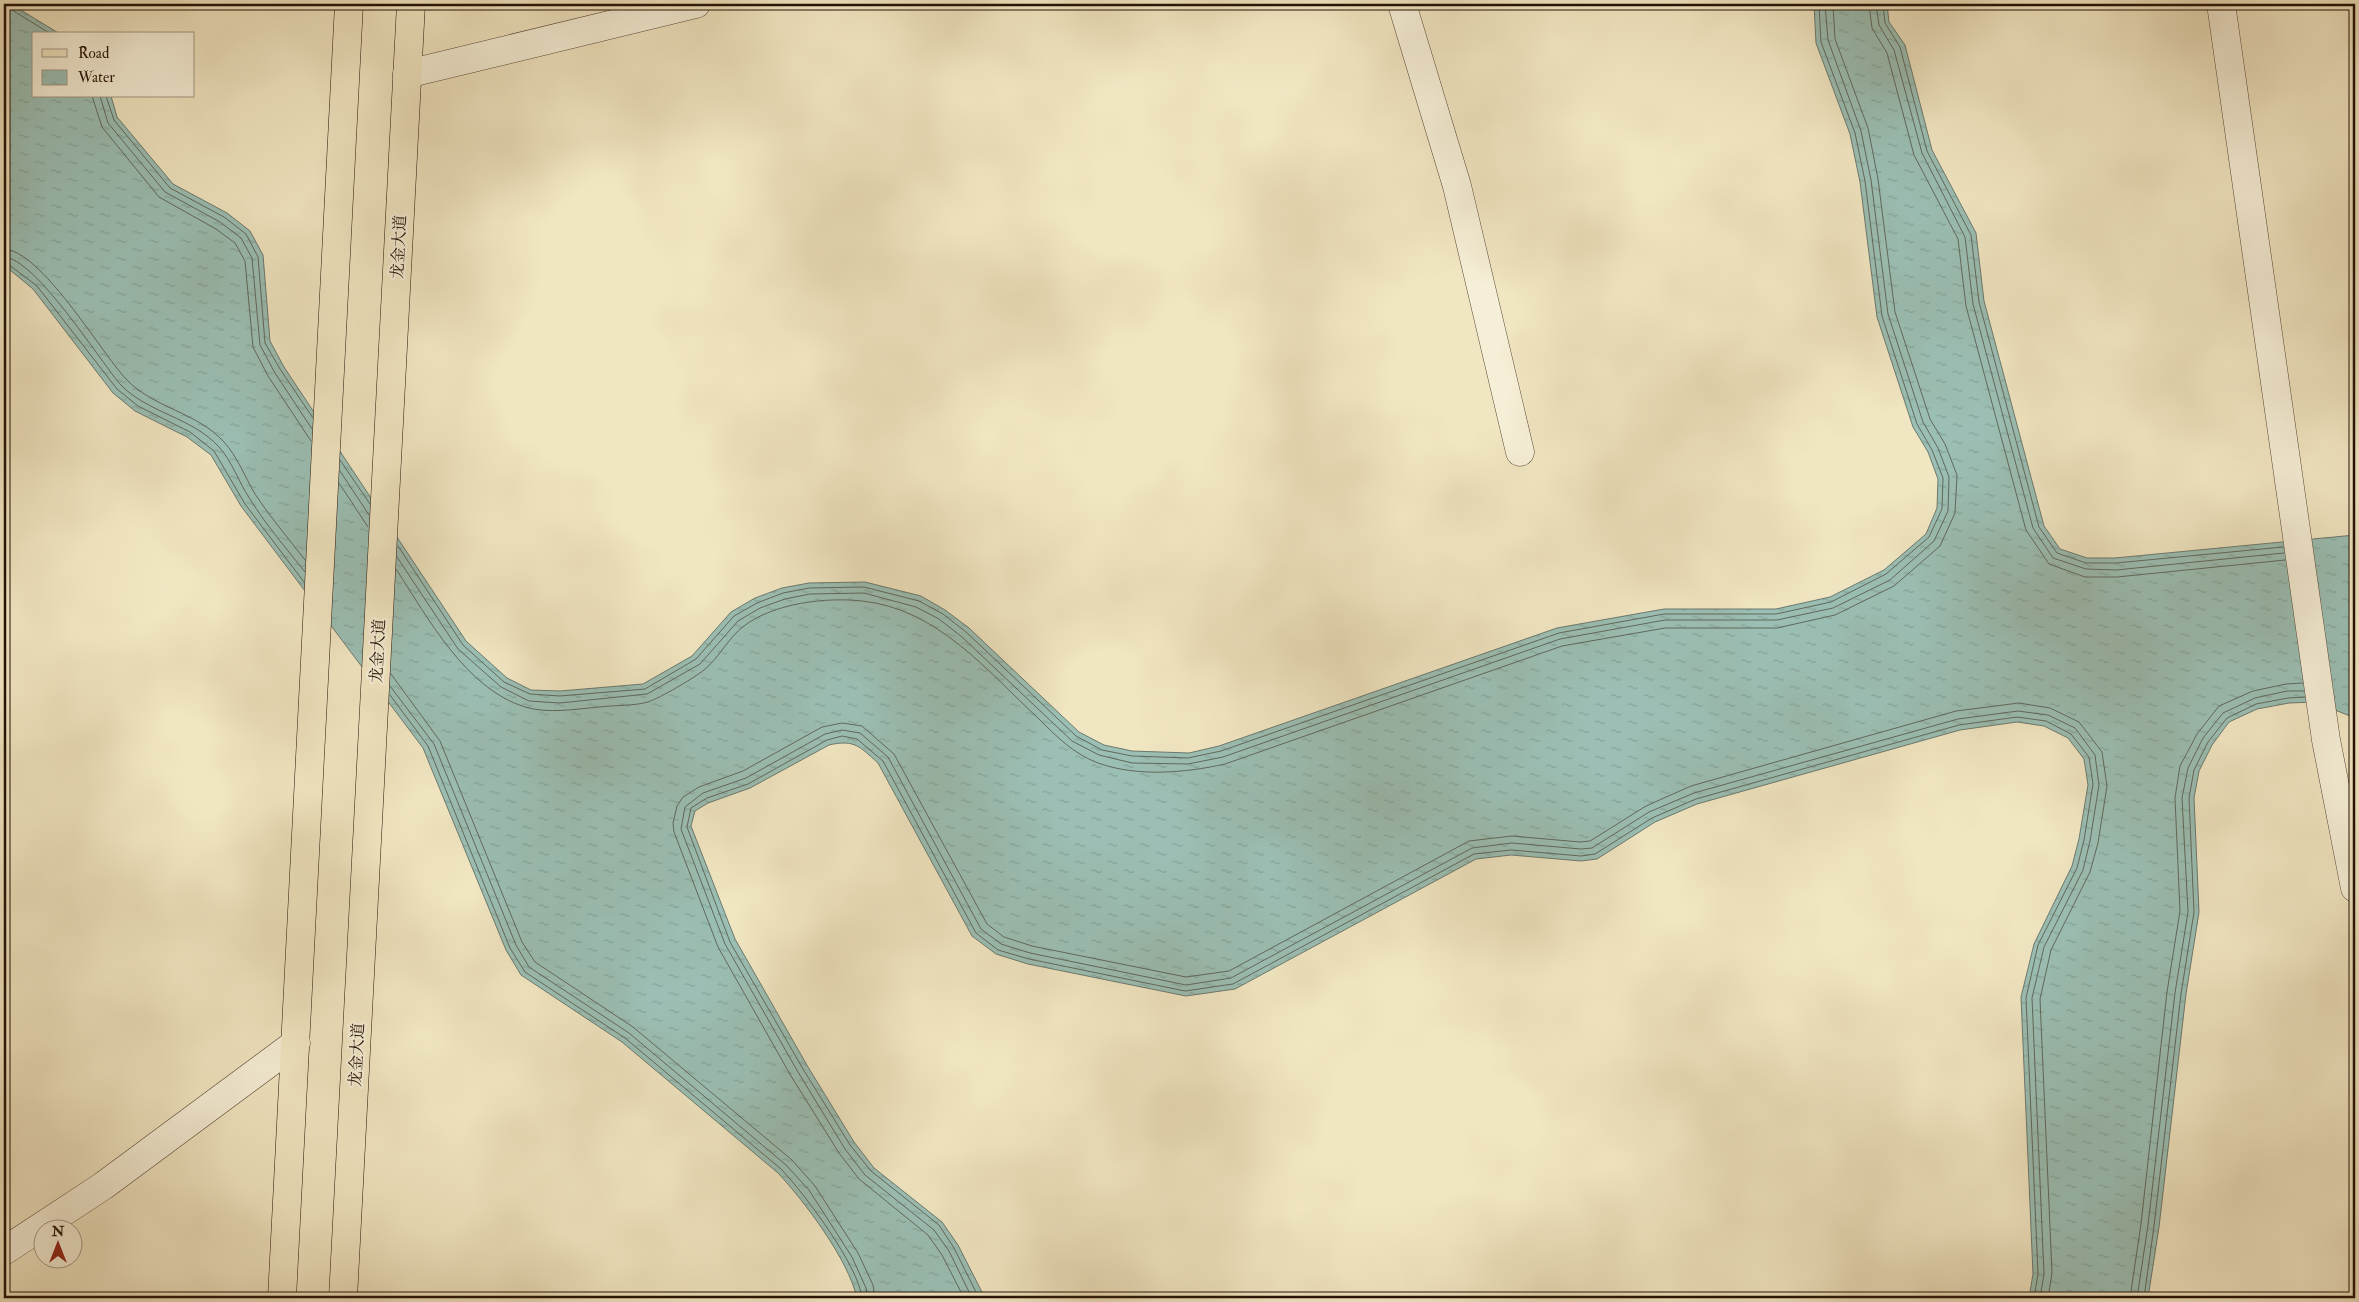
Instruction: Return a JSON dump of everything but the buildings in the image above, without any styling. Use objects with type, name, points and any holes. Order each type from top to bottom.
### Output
[{"type":"main road","points":[[282,1298],[349,4]]},
{"type":"main road","name":"龙金大道","points":[[344,1298],[411,4]]},
{"type":"street","points":[[407,74],[654,9],[696,4]]},
{"type":"street","points":[[1402,4],[1457,186],[1520,452]]},
{"type":"street","points":[[2221,4],[2326,740],[2355,888]]},
{"type":"street","points":[[4,1250],[103,1186],[296,1043]]},
{"type":"water","points":[[4,4],[11,4],[57,32],[32,32],[32,98],[112,98],[117,117],[173,184],[227,213],[250,231],[263,255],[270,341],[284,367],[466,641],[507,678],[531,690],[560,691],[643,684],[692,656],[731,612],[755,598],[782,588],[809,583],[865,582],[921,596],[945,610],[969,628],[1079,732],[1104,745],[1132,751],[1189,753],[1219,746],[1557,628],[1664,609],[1776,609],[1830,597],[1884,570],[1926,534],[1937,508],[1938,479],[1928,452],[1913,427],[1877,317],[1860,182],[1850,134],[1816,43],[1814,4],[1887,4],[1889,22],[1905,45],[1932,150],[1976,233],[1984,301],[2044,526],[2060,549],[2087,558],[2115,558],[2355,535],[2355,718],[2315,702],[2289,703],[2257,709],[2229,722],[2212,745],[2199,771],[2194,798],[2199,912],[2186,994],[2159,1227],[2148,1298],[2029,1298],[2033,1274],[2021,997],[2034,944],[2072,866],[2079,839],[2088,785],[2084,759],[2068,738],[2044,726],[2017,722],[1960,730],[1697,804],[1655,822],[1597,859],[1581,861],[1511,855],[1476,859],[1235,989],[1186,996],[1028,964],[996,954],[972,936],[878,763],[861,749],[851,744],[838,743],[829,745],[750,788],[708,803],[695,811],[691,826],[735,939],[808,1067],[854,1142],[874,1168],[942,1222],[958,1245],[985,1298],[857,1298],[845,1266],[835,1249],[800,1199],[778,1173],[622,1042],[521,975],[506,950],[423,748],[241,506],[211,455],[187,437],[135,411],[113,393],[33,289],[4,265]]}]
